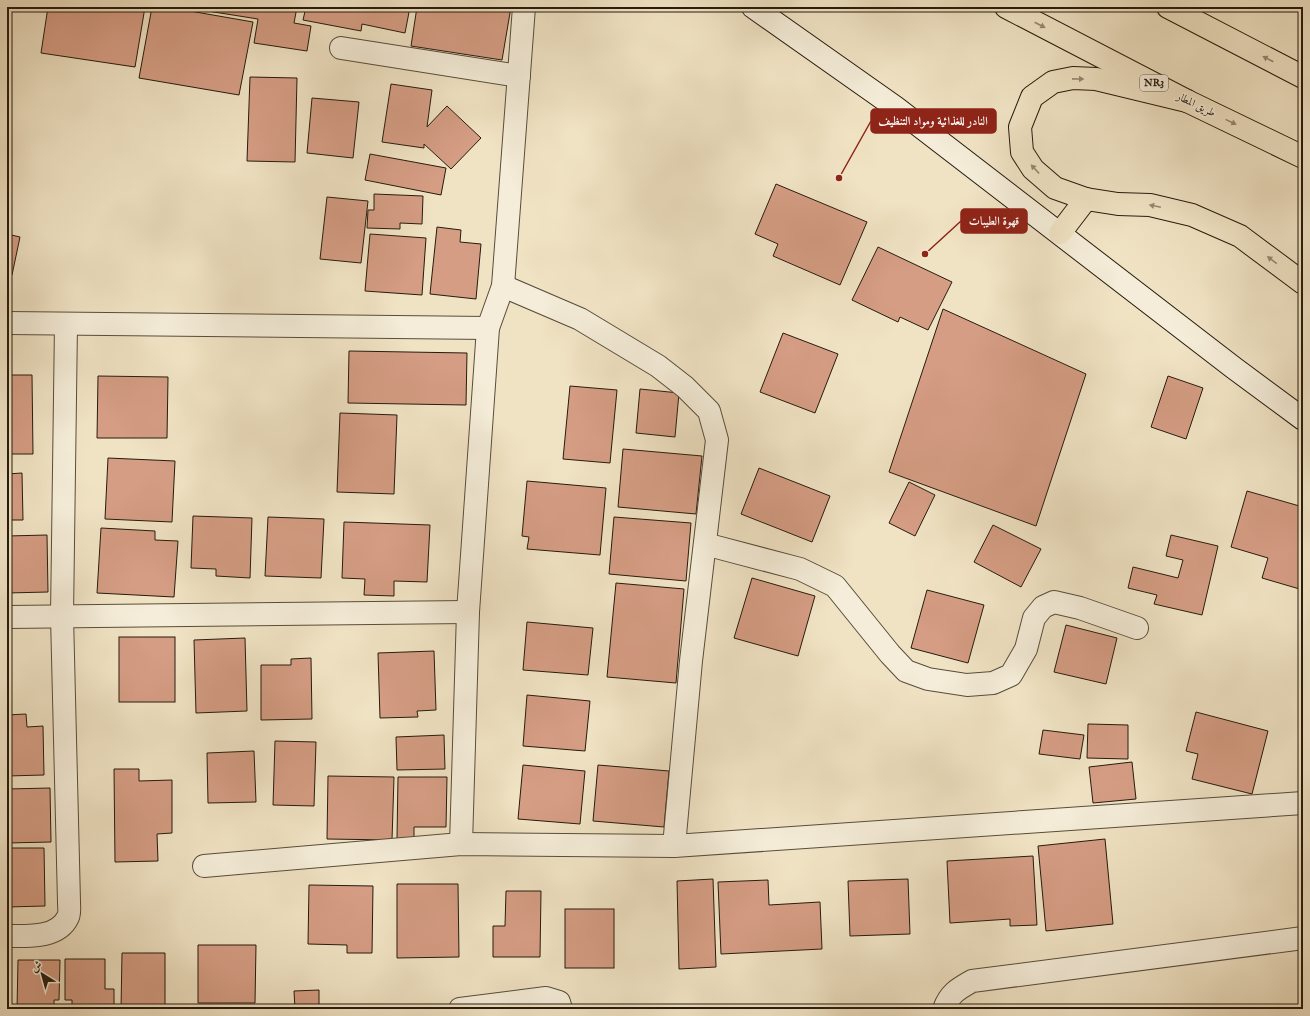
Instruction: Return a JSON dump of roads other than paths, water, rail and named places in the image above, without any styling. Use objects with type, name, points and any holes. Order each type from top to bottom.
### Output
[{"type":"highway","name":"طريق المطار","points":[[1006,7],[1187,101],[1303,157]]},
{"type":"highway","points":[[1168,7],[1303,77]]},
{"type":"highway","points":[[1187,101],[1096,79],[1073,78],[1053,82],[1032,97],[1020,127],[1022,152],[1033,168],[1055,188],[1086,199],[1118,204],[1150,205],[1192,215],[1240,236],[1303,283]]},
{"type":"highway","points":[[1060,233],[1086,199]]},
{"type":"street","points":[[460,844],[468,612],[488,328],[503,286],[524,7]]},
{"type":"street","points":[[753,7],[895,107],[1234,368],[1303,419]]},
{"type":"street","points":[[341,48],[519,76]]},
{"type":"street","points":[[503,286],[580,319],[618,341],[658,366],[685,387],[709,412],[717,440],[691,660],[674,846]]},
{"type":"street","points":[[7,323],[488,328]]},
{"type":"street","points":[[7,936],[31,936],[50,932],[61,927],[68,917],[69,894],[62,616],[66,324]]},
{"type":"street","points":[[705,544],[800,568],[835,586],[890,654],[906,671],[928,679],[967,685],[993,683],[1011,675],[1026,649],[1034,618],[1044,607],[1054,602],[1080,608],[1137,628]]},
{"type":"street","points":[[7,617],[468,612]]},
{"type":"street","points":[[204,866],[460,844],[674,846],[1303,803]]},
{"type":"street","points":[[944,1009],[947,1002],[957,989],[972,981],[1303,938]]},
{"type":"street","points":[[460,1009],[546,998],[559,1002],[561,1009]]},
{"type":"place","name":"النادر للغذائية ومواد التنظيف","points":[[839,178]]},
{"type":"place","name":"قهوة الطيبات","points":[[925,254]]}]
